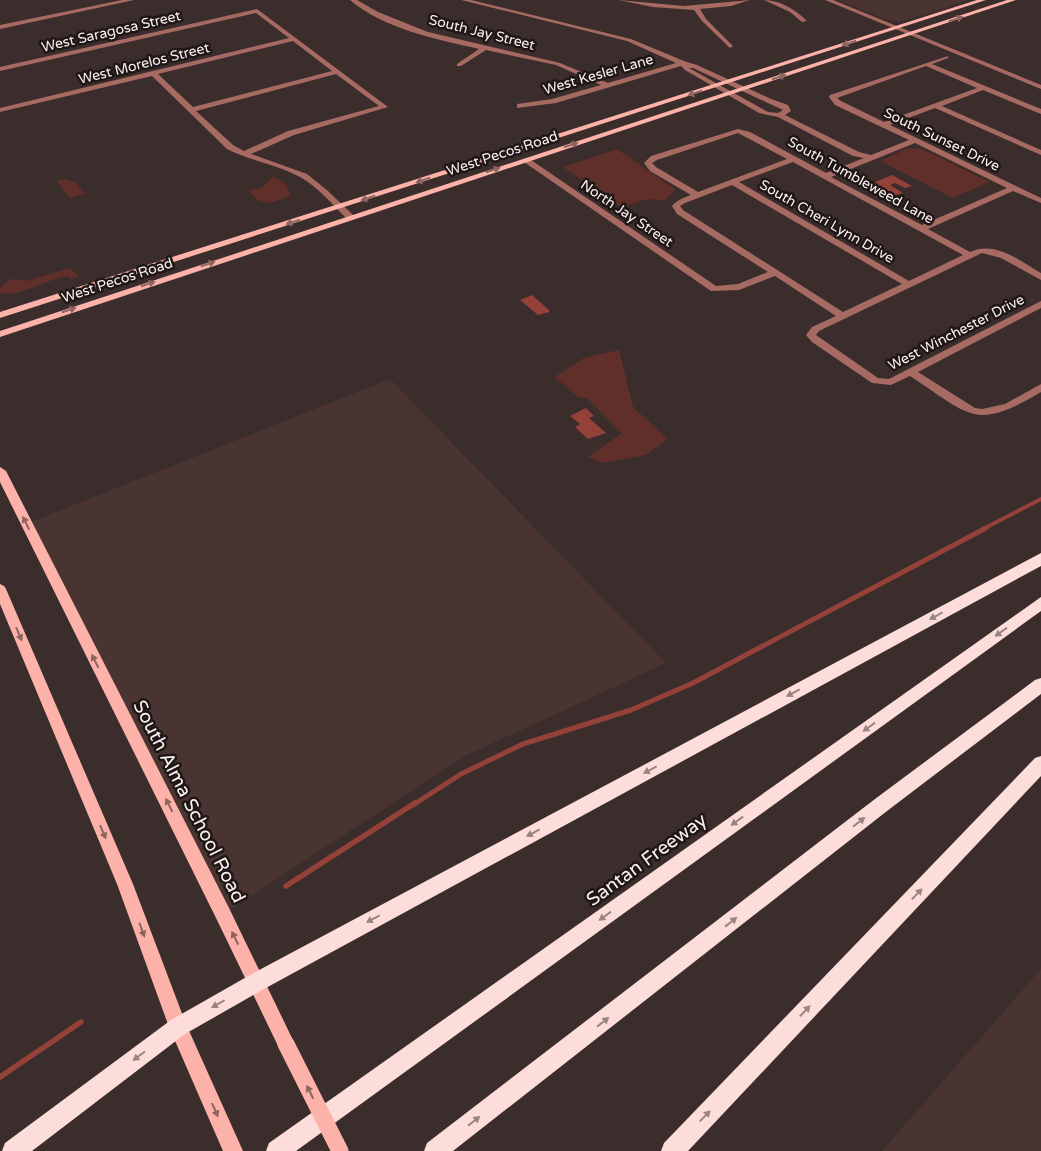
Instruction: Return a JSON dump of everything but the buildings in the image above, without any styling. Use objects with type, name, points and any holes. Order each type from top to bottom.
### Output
[{"type":"highway","points":[[13,1151],[178,1027],[257,982],[1041,559]]},
{"type":"highway","name":"Santan Freeway","points":[[277,1151],[1041,604]]},
{"type":"highway","points":[[435,1151],[881,804],[1041,685]]},
{"type":"highway","points":[[672,1151],[1041,764]]},
{"type":"main road","name":"West Pecos Road","points":[[0,314],[340,207],[983,0]]},
{"type":"main road","name":"West Pecos Road","points":[[0,334],[350,217],[1013,0]]},
{"type":"main road","name":"South Alma School Road","points":[[0,471],[340,1151]]},
{"type":"main road","points":[[0,590],[125,884],[178,1027],[233,1151]]},
{"type":"street","points":[[0,27],[131,0]]},
{"type":"street","name":"South Jay Street","points":[[353,0],[381,16],[403,25],[434,35],[559,65],[607,85]]},
{"type":"street","points":[[464,0],[628,40],[682,63],[687,68],[723,84],[742,89],[780,104],[787,111],[865,150],[872,158]]},
{"type":"street","points":[[492,8],[505,0]]},
{"type":"street","points":[[621,0],[662,8],[696,9],[747,0]]},
{"type":"street","points":[[767,0],[792,11],[804,21]]},
{"type":"street","points":[[828,0],[1041,86]]},
{"type":"street","points":[[696,9],[704,20],[730,46]]},
{"type":"street","name":"West Saragosa Street","points":[[0,69],[257,11],[295,40]]},
{"type":"street","points":[[243,154],[291,133],[384,108],[295,40]]},
{"type":"street","name":"West Morelos Street","points":[[0,110],[295,40]]},
{"type":"street","points":[[459,65],[486,47]]},
{"type":"street","points":[[926,64],[946,56]]},
{"type":"street","name":"West Kesler Lane","points":[[520,106],[553,101],[682,63]]},
{"type":"street","points":[[926,64],[1041,112]]},
{"type":"street","name":"South Sunset Drive","points":[[926,64],[833,97],[838,103],[1041,201]]},
{"type":"street","points":[[190,110],[337,72]]},
{"type":"street","points":[[153,73],[222,141],[243,154],[297,172],[310,181],[350,217]]},
{"type":"street","points":[[723,84],[760,112],[779,115],[856,154],[872,158]]},
{"type":"street","points":[[884,125],[983,88]]},
{"type":"street","points":[[936,106],[1041,153]]},
{"type":"street","points":[[779,115],[787,111]]},
{"type":"street","name":"South Tumbleweed Lane","points":[[697,195],[653,169],[648,163],[654,158],[738,131],[826,176],[970,255]]},
{"type":"street","points":[[826,176],[916,140]]},
{"type":"street","points":[[794,159],[697,195],[682,201],[676,206],[680,212],[843,316],[981,250],[989,250],[1041,277]]},
{"type":"street","name":"North Jay Street","points":[[525,160],[714,289],[740,287],[775,273]]},
{"type":"street","name":"South Cheri Lynn Drive","points":[[733,182],[908,284]]},
{"type":"street","points":[[921,228],[1013,188]]},
{"type":"street","name":"West Winchester Drive","points":[[843,316],[815,330],[811,335],[822,345],[876,380],[884,383],[891,382],[911,372],[1041,304]]},
{"type":"street","points":[[911,372],[972,411],[981,414],[1001,410],[1041,387]]},
{"type":"shaded area","points":[[838,0],[969,0],[900,22],[887,20]]},
{"type":"shaded area","points":[[909,148],[922,149],[989,182],[953,198],[880,161]]},
{"type":"shaded area","points":[[617,149],[675,189],[665,201],[648,199],[621,207],[563,167]]},
{"type":"shaded area","points":[[892,175],[912,186],[905,188],[895,183],[890,185],[903,193],[896,195],[873,183]]},
{"type":"shaded area","points":[[273,177],[284,183],[291,196],[270,203],[257,200],[249,191],[262,187]]},
{"type":"shaded area","points":[[65,179],[76,182],[85,194],[70,198],[57,181]]},
{"type":"shaded area","points":[[70,268],[79,277],[71,279],[68,276],[17,292],[0,293],[0,288],[11,279],[26,281]]},
{"type":"shaded area","points":[[532,295],[549,312],[538,315],[520,300]]},
{"type":"shaded area","points":[[619,350],[633,407],[668,439],[646,455],[602,463],[588,457],[622,433],[588,399],[578,397],[555,377],[584,358]]},
{"type":"shaded area","points":[[390,379],[666,663],[463,757],[223,914],[26,524]]},
{"type":"shaded area","points":[[586,408],[594,416],[589,418],[606,433],[588,439],[575,427],[580,424],[570,416]]},
{"type":"shaded area","points":[[1041,969],[1041,1151],[882,1151]]},
{"type":"waterway","points":[[983,529],[1041,499]]},
{"type":"waterway","points":[[413,805],[461,774],[523,744],[631,710],[693,683],[986,528]]},
{"type":"waterway","points":[[286,886],[415,803]]},
{"type":"waterway","points":[[0,1077],[81,1022]]}]
